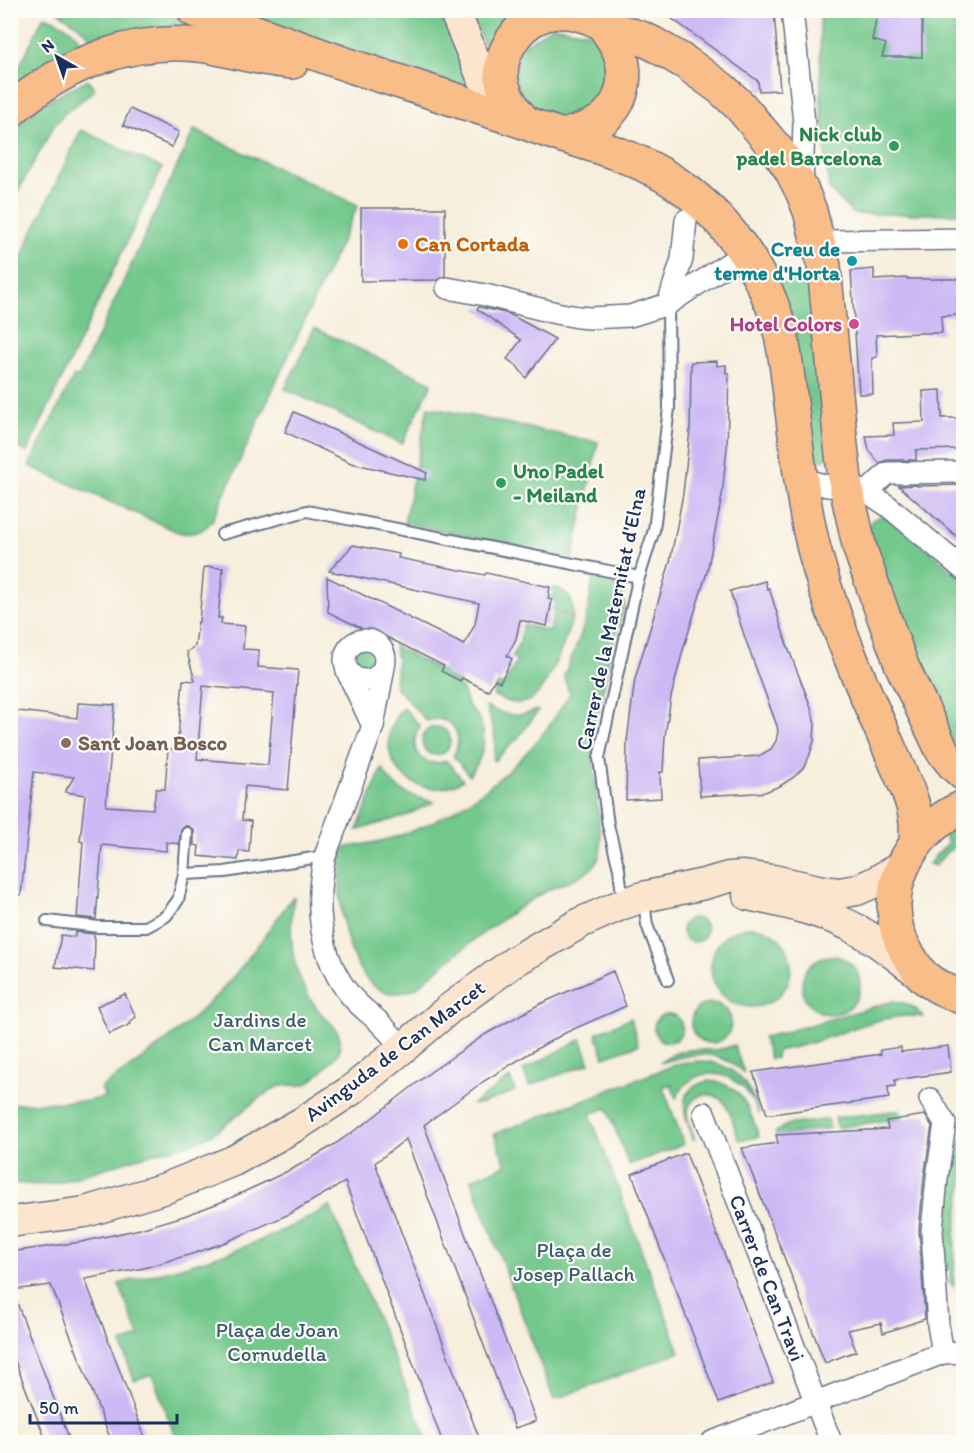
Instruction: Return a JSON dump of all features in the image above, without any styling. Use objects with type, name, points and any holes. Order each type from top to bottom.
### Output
[{"type":"main road","points":[[194,10],[351,66],[640,162],[684,189],[708,209],[731,234],[757,274],[769,298],[779,328],[800,478],[818,562],[838,626],[915,811],[917,821],[909,855],[894,893],[895,922],[902,944],[942,987]]},
{"type":"main road","points":[[524,122],[511,106],[505,92],[501,68],[508,47],[521,29],[537,18],[557,11],[579,14],[601,20],[652,43],[686,63],[722,89],[740,106],[790,168],[810,211],[824,267],[839,424],[857,490],[860,549],[902,666],[942,750],[963,774]]},
{"type":"main road","points":[[563,136],[584,130],[603,119],[611,111],[621,93],[624,81],[623,59],[601,20]]},
{"type":"main road","points":[[10,111],[30,94],[70,69],[138,46],[185,44],[207,46],[287,62],[351,66]]},
{"type":"main road","points":[[909,855],[932,827],[963,807]]},
{"type":"street","points":[[454,10],[482,77],[501,100],[524,122]]},
{"type":"street","points":[[792,10],[804,122],[802,191]]},
{"type":"street","points":[[668,304],[682,259],[686,220]]},
{"type":"street","points":[[819,244],[828,241],[963,239]]},
{"type":"street","points":[[447,288],[556,313],[590,318],[630,316],[668,304],[744,253]]},
{"type":"street","points":[[857,490],[887,473],[963,472]]},
{"type":"street","points":[[800,478],[827,486],[857,490],[888,506],[963,570]]},
{"type":"street","points":[[373,726],[345,664],[347,651],[351,645],[364,640],[377,644],[382,649],[385,661],[373,726],[325,856],[321,874],[320,909],[325,946],[340,980],[350,996],[404,1048]]},
{"type":"street","points":[[347,671],[364,681],[376,677],[384,667]]},
{"type":"street","name":"Avinguda de Can Marcet","points":[[10,1222],[85,1212],[166,1188],[233,1161],[301,1123],[350,1091],[449,1009],[515,961],[582,922],[633,900],[729,877],[743,876],[839,893],[857,890],[874,882],[909,855]]},
{"type":"street","name":"Avinguda de Can Marcet","points":[[704,884],[819,913],[862,932],[942,987],[963,1017]]},
{"type":"street","points":[[712,1443],[953,1352],[938,1325],[932,1231],[945,1123],[930,1099]]},
{"type":"street","name":"Carrer de Can Travi","points":[[704,1113],[831,1443]]},
{"type":"lane","name":"Carrer de la Maternitat d'Elna","points":[[668,304],[669,408],[654,530],[639,577],[599,758],[608,825],[619,869],[647,925],[668,980]]},
{"type":"lane","points":[[222,534],[307,511],[639,577]]},
{"type":"lane","points":[[47,921],[99,927],[146,927],[166,916],[178,900],[184,874],[187,832]]},
{"type":"lane","points":[[184,874],[225,872],[325,856]]},
{"type":"green space","points":[[528,10],[492,62],[469,11]]},
{"type":"green space","points":[[57,11],[158,11],[246,41],[95,42],[79,26]]},
{"type":"green space","points":[[225,11],[446,11],[474,90]]},
{"type":"green space","name":"Nick club padel Barcelona","points":[[820,11],[963,11],[963,214],[853,214],[829,189],[821,102]]},
{"type":"green space","points":[[44,16],[60,22],[71,30],[88,54],[11,102],[10,86]]},
{"type":"green space","points":[[552,26],[588,32],[607,52],[609,90],[602,103],[565,122],[530,110],[514,77],[521,48]]},
{"type":"green space","points":[[87,80],[94,87],[94,91],[65,113],[54,126],[11,204],[11,132],[41,104]]},
{"type":"green space","points":[[81,130],[162,168],[27,452],[11,444],[11,278]]},
{"type":"green space","points":[[194,130],[358,205],[212,521],[205,528],[188,534],[178,532],[29,466],[74,376],[79,377]]},
{"type":"green space","points":[[813,275],[831,453],[826,459],[818,460],[813,455],[775,288],[794,277]]},
{"type":"green space","points":[[314,328],[432,383],[402,444],[285,389]]},
{"type":"green space","name":"Uno Padel - Meiland","points":[[428,407],[598,442],[573,558],[404,523]]},
{"type":"green space","points":[[882,516],[894,521],[963,579],[963,761],[915,671],[865,531],[872,520]]},
{"type":"green space","points":[[593,577],[615,584],[622,592],[625,605],[610,655],[599,711],[592,723],[590,733],[594,743],[601,845],[597,861],[585,873],[544,892],[505,917],[416,988],[397,993],[381,990],[368,981],[358,966],[345,930],[340,892],[342,863],[339,862],[342,848],[395,837],[449,814],[497,780],[519,761],[556,716],[571,691],[568,690],[564,676],[588,611]]},
{"type":"green space","points":[[553,587],[563,591],[570,598],[573,617],[553,613],[556,600],[551,599]]},
{"type":"green space","points":[[553,616],[572,619],[559,656],[537,695],[523,703],[515,703],[493,695],[498,684],[504,686],[517,660],[512,657],[520,641],[523,625],[550,631]]},
{"type":"green space","points":[[366,646],[376,650],[380,660],[376,670],[366,674],[356,670],[352,660],[356,650]]},
{"type":"green space","points":[[394,646],[460,683],[458,686],[462,688],[468,704],[478,717],[484,740],[478,762],[469,775],[453,756],[458,740],[454,727],[443,720],[426,721],[397,690],[395,683],[397,659]]},
{"type":"green space","points":[[403,707],[420,726],[415,742],[419,755],[430,762],[447,761],[463,780],[444,787],[427,787],[411,782],[399,771],[391,757],[389,741],[392,724]]},
{"type":"green space","points":[[486,707],[510,715],[538,711],[518,738],[494,761],[494,732]]},
{"type":"green space","points":[[436,727],[446,731],[450,741],[446,751],[436,755],[426,751],[422,741],[426,731]]},
{"type":"green space","points":[[382,768],[393,783],[404,792],[434,802],[405,816],[357,830]]},
{"type":"green space","points":[[956,825],[963,834],[963,841],[947,852],[935,866],[929,864],[948,843],[943,834]]},
{"type":"green space","name":"Jardins de Can Marcet","points":[[294,898],[291,929],[297,971],[309,997],[339,1034],[339,1052],[329,1064],[306,1084],[284,1085],[275,1088],[217,1131],[193,1142],[50,1184],[11,1183],[11,1104],[87,1101],[105,1097],[101,1088],[168,1039],[218,994]]},
{"type":"green space","points":[[694,918],[699,919],[705,925],[705,935],[699,941],[694,942],[689,941],[683,935],[682,930],[683,925],[689,919]]},
{"type":"green space","points":[[751,927],[766,930],[779,939],[788,952],[791,967],[788,982],[779,995],[766,1004],[751,1007],[736,1004],[723,995],[714,982],[711,967],[714,952],[723,939],[736,930]]},
{"type":"green space","points":[[825,956],[837,956],[852,964],[860,979],[860,991],[852,1006],[837,1014],[825,1014],[810,1006],[802,991],[802,979],[810,964]]},
{"type":"green space","points":[[893,1001],[910,1005],[923,1017],[897,1017],[872,1022],[812,1043],[777,1051],[776,1058],[770,1059],[763,1037]]},
{"type":"green space","points":[[711,1003],[725,1009],[731,1023],[725,1037],[711,1043],[697,1037],[691,1023],[697,1009]]},
{"type":"green space","points":[[668,1014],[678,1018],[682,1028],[678,1038],[668,1042],[658,1038],[654,1028],[658,1018]]},
{"type":"green space","points":[[631,1018],[638,1045],[604,1057],[596,1033]]},
{"type":"green space","points":[[581,1039],[590,1063],[529,1086],[523,1070]]},
{"type":"green space","points":[[734,1045],[744,1073],[724,1059],[714,1056],[694,1055],[660,1063],[680,1051],[715,1050]]},
{"type":"green space","name":"Plaça de Josep Pallach","points":[[700,1061],[722,1066],[738,1076],[751,1092],[759,1114],[752,1098],[744,1089],[723,1076],[705,1074],[697,1077],[682,1089],[676,1098],[671,1084],[663,1087],[684,1144],[629,1165],[607,1108],[590,1114],[680,1352],[554,1400],[471,1179],[506,1165],[494,1134],[680,1063]]},
{"type":"green space","points":[[510,1078],[515,1091],[471,1105]]},
{"type":"green space","points":[[709,1081],[720,1083],[737,1092],[748,1108],[759,1137],[739,1140],[722,1100],[706,1095],[694,1100],[687,1111],[694,1140],[685,1113],[686,1096],[690,1090]]},
{"type":"green space","points":[[901,1110],[902,1118],[837,1128],[835,1118]]},
{"type":"green space","points":[[828,1119],[830,1128],[776,1136],[776,1132],[787,1125]]},
{"type":"green space","points":[[963,1135],[963,1181],[955,1236],[953,1287],[950,1283],[950,1272],[943,1256],[941,1242],[947,1171]]},
{"type":"green space","name":"Plaça de Joan Cornudella","points":[[330,1206],[429,1442],[177,1442],[152,1374],[134,1380],[121,1344],[139,1337],[119,1284],[243,1247]]},
{"type":"building","points":[[660,10],[774,10],[780,90],[759,91],[758,81]]},
{"type":"building","points":[[878,10],[922,10],[922,57],[882,57],[886,44],[872,40]]},
{"type":"building","points":[[130,109],[179,132],[172,147],[123,125]]},
{"type":"building","name":"Can Cortada","points":[[361,208],[445,208],[445,276],[437,280],[361,281]]},
{"type":"building","points":[[874,269],[874,280],[963,279],[963,315],[941,316],[942,333],[876,335],[877,357],[872,358],[873,394],[859,394],[851,271]]},
{"type":"building","points":[[479,307],[509,314],[555,339],[526,378],[517,366],[507,359],[521,340],[477,309]]},
{"type":"building","points":[[717,361],[717,366],[726,365],[726,373],[729,373],[727,448],[722,496],[707,572],[671,697],[665,736],[663,772],[660,772],[661,798],[626,800],[627,741],[635,679],[670,562],[683,494],[690,430],[691,362]]},
{"type":"building","points":[[941,390],[942,418],[963,418],[963,449],[916,450],[916,460],[887,460],[879,463],[869,450],[866,436],[894,435],[893,423],[924,422],[923,391]]},
{"type":"building","points":[[294,412],[427,473],[425,480],[351,463],[285,432]]},
{"type":"building","points":[[963,485],[963,542],[899,486]]},
{"type":"building","points":[[353,545],[399,554],[398,558],[550,587],[548,599],[552,600],[547,626],[520,620],[516,639],[507,656],[512,659],[500,682],[495,679],[488,691],[462,678],[460,681],[441,671],[444,666],[371,629],[369,632],[328,612],[327,577],[464,645],[475,624],[479,603],[329,571]]},
{"type":"building","points":[[204,567],[223,568],[218,618],[222,618],[221,624],[245,626],[243,649],[259,650],[258,667],[298,670],[288,790],[245,786],[242,820],[251,821],[249,852],[239,851],[238,860],[198,856],[199,846],[194,845],[194,830],[188,826],[181,829],[179,844],[166,842],[166,851],[102,845],[96,919],[77,917],[83,842],[80,841],[85,795],[65,792],[74,777],[34,772],[21,895],[10,894],[10,710],[77,718],[78,703],[115,705],[106,806],[153,809],[156,789],[165,789],[168,749],[177,750],[183,680],[195,681],[187,652],[195,646]],"holes":[[[203,686],[274,693],[268,765],[197,759]]]},
{"type":"building","points":[[765,581],[812,710],[815,725],[814,741],[803,768],[780,786],[765,792],[700,796],[698,760],[759,756],[771,749],[776,741],[777,726],[730,591]]},
{"type":"building","points":[[75,932],[94,934],[94,971],[55,967],[61,935],[75,937]]},
{"type":"building","points":[[613,971],[626,1006],[567,1032],[538,1048],[484,1081],[424,1125],[536,1421],[515,1428],[406,1139],[375,1163],[481,1443],[443,1443],[345,1182],[287,1215],[226,1242],[144,1268],[85,1279],[147,1443],[112,1443],[51,1285],[12,1290],[71,1443],[47,1443],[10,1348],[10,1252],[81,1242],[140,1229],[184,1216],[261,1184],[329,1148],[486,1034],[538,1005]]},
{"type":"building","points":[[125,994],[136,1017],[130,1022],[131,1024],[109,1034],[97,1006]]},
{"type":"building","points":[[948,1046],[951,1072],[895,1080],[895,1086],[888,1087],[889,1098],[772,1114],[767,1114],[753,1072],[881,1054],[880,1050],[901,1047],[901,1052]]},
{"type":"building","points":[[925,1115],[932,1126],[919,1230],[925,1319],[883,1333],[881,1323],[848,1330],[856,1351],[825,1363],[742,1148],[778,1143],[776,1135],[888,1129],[886,1121]]},
{"type":"building","points":[[686,1153],[773,1382],[719,1403],[632,1174]]},
{"type":"place","name":"Nick club padel Barcelona","points":[[894,146]]},
{"type":"place","name":"Can Cortada","points":[[403,244]]},
{"type":"place","name":"Creu de terme d'Horta","points":[[852,261]]},
{"type":"place","name":"Hotel Colors","points":[[854,324]]},
{"type":"place","name":"Uno Padel - Meiland","points":[[501,483]]},
{"type":"place","name":"Sant Joan Bosco","points":[[66,743]]}]
